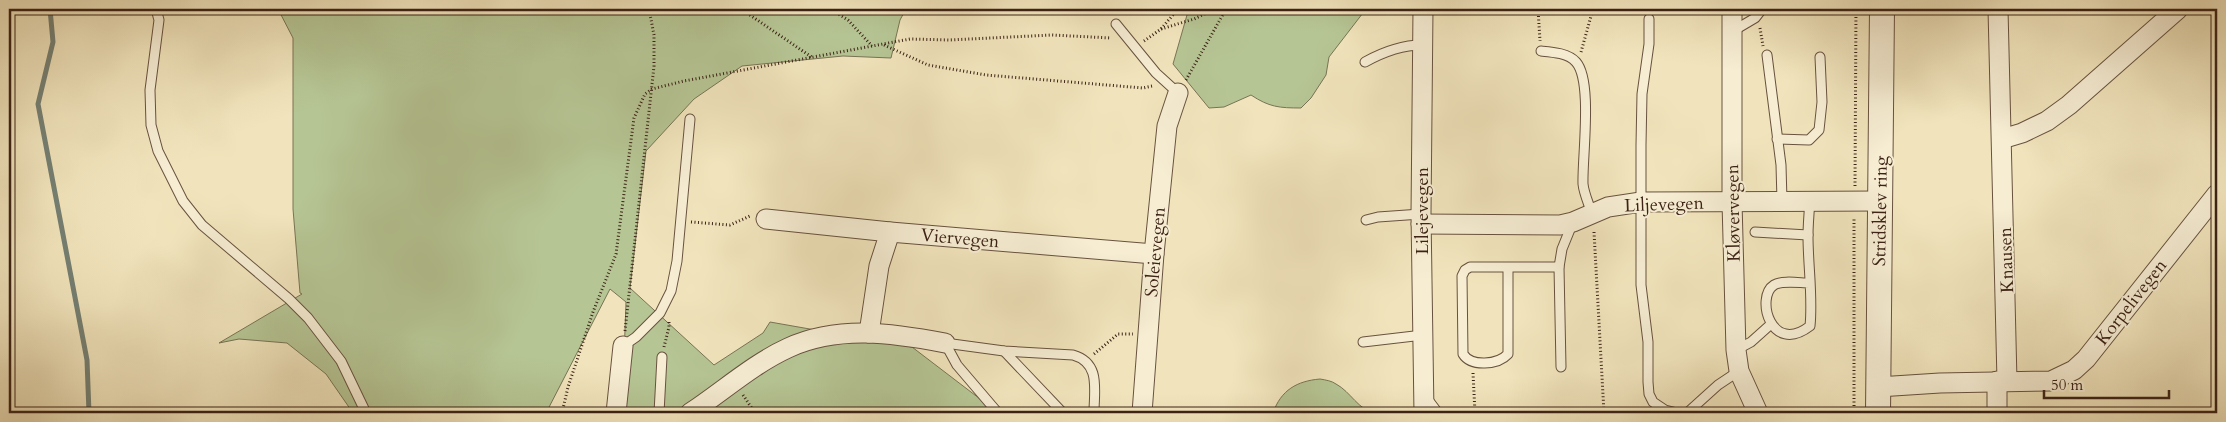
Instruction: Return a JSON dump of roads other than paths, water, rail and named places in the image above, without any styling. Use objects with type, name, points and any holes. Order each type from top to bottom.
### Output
[{"type":"street","name":"Lilejevegen","points":[[1423,9],[1421,219],[1424,413]]},
{"type":"street","name":"Kløvervegen","points":[[1732,9],[1732,202],[1736,350],[1739,371],[1758,413]]},
{"type":"street","name":"Stridsklev ring","points":[[1878,413],[1882,9]]},
{"type":"street","name":"Knausen","points":[[1998,9],[2002,139],[2002,381]]},
{"type":"street","points":[[2002,139],[2022,133],[2047,121],[2069,105],[2178,9]]},
{"type":"street","name":"Soleievegen","points":[[1142,413],[1154,254],[1172,88]]},
{"type":"street","name":"Korpelivegen","points":[[1878,387],[2002,381],[2051,381],[2074,370],[2086,359],[2217,194]]},
{"type":"street","name":"Liljevegen","points":[[1421,219],[1560,225],[1573,222],[1608,207],[1642,202],[1880,201]]},
{"type":"street","name":"Viervegen","points":[[766,219],[890,232],[1154,254]]},
{"type":"street","points":[[869,333],[880,266],[890,232]]},
{"type":"street","points":[[690,413],[787,348],[819,336],[843,333],[869,333],[903,335],[945,343]]},
{"type":"street","points":[[616,413],[623,346]]},
{"type":"street","points":[[1997,413],[2002,381]]},
{"type":"lane","points":[[156,9],[159,20],[150,90],[150,125],[158,151],[183,201],[202,224],[290,299],[308,318],[341,361],[366,413]]},
{"type":"lane","points":[[1733,32],[1755,18],[1762,9]]},
{"type":"lane","points":[[1649,19],[1649,44],[1642,94],[1641,285],[1648,342],[1649,394],[1657,406],[1677,413]]},
{"type":"lane","points":[[1116,24],[1172,88]]},
{"type":"lane","points":[[1365,62],[1381,53],[1396,48],[1422,45]]},
{"type":"lane","points":[[1540,51],[1561,54],[1576,62],[1582,74],[1586,95],[1583,186],[1592,214]]},
{"type":"lane","points":[[1767,55],[1782,201]]},
{"type":"lane","points":[[1777,139],[1809,140],[1819,130],[1822,102],[1820,57]]},
{"type":"lane","points":[[623,346],[636,337],[667,304],[677,261],[690,119]]},
{"type":"lane","points":[[1810,201],[1808,236],[1810,283],[1810,326],[1798,333],[1781,333],[1770,325],[1768,320],[1767,294],[1770,289],[1776,284],[1810,283]]},
{"type":"lane","points":[[1366,220],[1378,216],[1421,219]]},
{"type":"lane","points":[[1561,367],[1559,267],[1562,249],[1573,222]]},
{"type":"lane","points":[[1755,232],[1808,236]]},
{"type":"lane","points":[[1508,267],[1508,354],[1498,362],[1473,362],[1466,359],[1463,354],[1462,276],[1465,270],[1470,267],[1508,267],[1559,267]]},
{"type":"lane","points":[[1736,350],[1751,342],[1770,325]]},
{"type":"lane","points":[[1363,342],[1423,335]]},
{"type":"lane","points":[[945,343],[1004,351],[1074,355],[1087,361],[1095,376],[1094,413]]},
{"type":"lane","points":[[945,343],[956,365],[998,413]]},
{"type":"lane","points":[[1004,351],[1063,413]]},
{"type":"lane","points":[[659,413],[662,357]]},
{"type":"lane","points":[[1686,413],[1718,385],[1739,371]]},
{"type":"lane","points":[[1425,394],[1438,413]]},
{"type":"waterway","points":[[50,9],[53,42],[38,104],[87,360],[89,413]]}]
